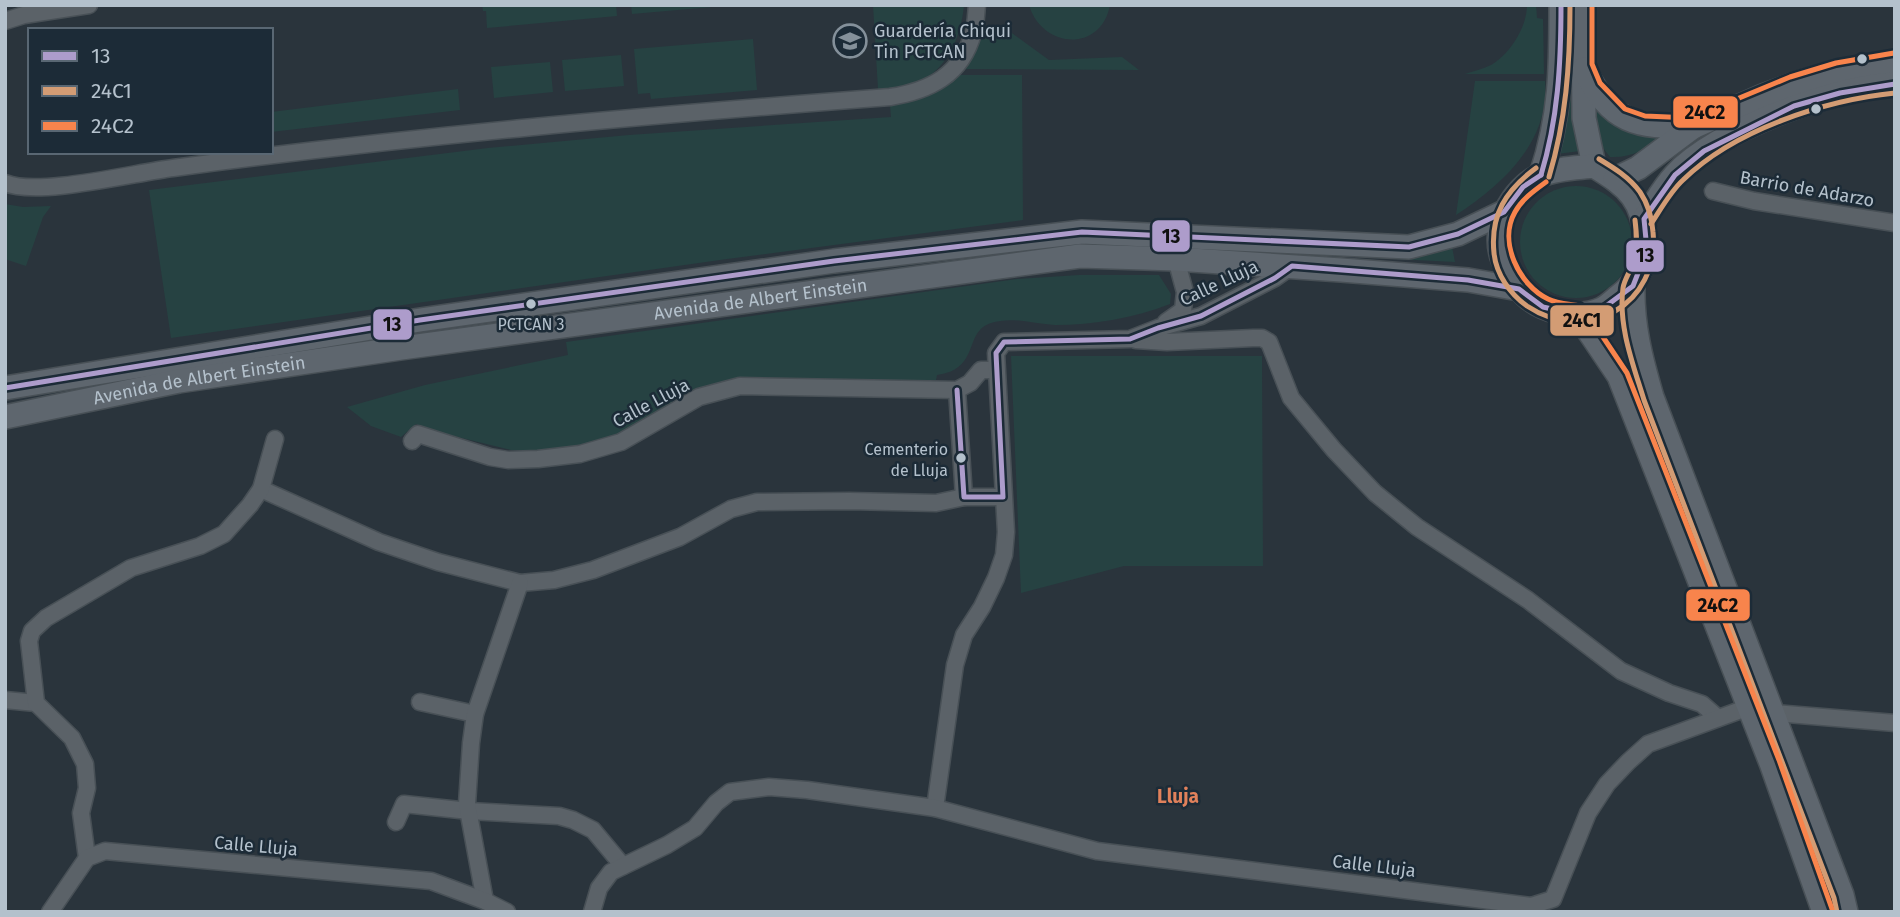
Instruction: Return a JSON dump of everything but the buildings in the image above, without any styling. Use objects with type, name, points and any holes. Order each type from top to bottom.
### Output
[{"type":"main road","points":[[1541,175],[1555,126],[1561,79],[1561,5]]},
{"type":"main road","points":[[1583,5],[1584,118],[1594,166]]},
{"type":"main road","points":[[1615,179],[1638,168],[1693,127],[1792,85],[1837,72],[1895,62]]},
{"type":"main road","points":[[1583,66],[1593,88],[1621,117],[1643,125],[1693,127]]},
{"type":"main road","points":[[1644,219],[1675,175],[1704,151],[1728,138],[1794,106],[1840,93],[1895,84]]},
{"type":"main road","points":[[1633,286],[1602,309],[1578,315],[1543,307],[1519,289],[1502,257],[1504,212],[1523,187],[1541,175],[1569,168],[1594,166],[1615,179],[1633,197],[1644,219],[1647,250],[1633,286],[1632,310],[1637,347],[1652,397],[1774,713],[1846,912]]},
{"type":"main road","name":"Avenida de Albert Einstein","points":[[5,388],[420,320],[834,261],[1082,232],[1409,247],[1458,234],[1504,212]]},
{"type":"main road","name":"Avenida de Albert Einstein","points":[[5,417],[179,381],[401,348],[1080,256],[1176,258],[1292,266],[1468,280],[1519,289]]},
{"type":"main road","points":[[1578,315],[1619,376],[1749,707],[1824,912]]},
{"type":"street","points":[[5,183],[45,188],[147,171],[307,150],[916,93],[937,83],[951,72],[961,58],[973,34],[977,5]]},
{"type":"street","points":[[5,21],[24,15],[79,6]]},
{"type":"street","name":"Barrio de Adarzo","points":[[1713,191],[1754,201],[1895,223]]},
{"type":"street","name":"Calle Lluja","points":[[1158,328],[1183,310],[1185,292],[1176,258]]},
{"type":"street","name":"Calle Lluja","points":[[1130,340],[1158,328],[1201,316],[1275,278],[1292,266]]},
{"type":"street","name":"Calle Lluja","points":[[934,808],[955,665],[964,635],[982,607],[1004,555],[1006,532],[996,353],[1004,341],[1167,342],[1262,338],[1269,342],[1291,398],[1334,450],[1406,519],[1528,600],[1621,670],[1702,704],[1718,718]]},
{"type":"street","points":[[964,497],[957,390],[970,383],[981,370],[996,370]]},
{"type":"street","name":"Calle Lluja","points":[[412,441],[418,434],[490,457],[508,460],[538,459],[580,454],[621,442],[699,397],[740,386],[957,390]]},
{"type":"street","points":[[36,703],[29,641],[36,625],[131,568],[214,540],[234,524],[261,489],[275,439]]},
{"type":"street","points":[[261,489],[379,542],[438,562],[520,583],[554,580],[593,570],[680,537],[731,509],[757,502],[936,503],[964,497],[1003,497]]},
{"type":"street","points":[[485,901],[468,811],[475,714],[520,583]]},
{"type":"street","points":[[5,700],[36,703],[72,738],[85,764],[87,788],[81,813],[86,858],[50,912]]},
{"type":"street","points":[[420,702],[475,714]]},
{"type":"street","name":"Calle Lluja","points":[[592,912],[598,888],[611,872],[695,828],[716,803],[730,792],[757,787],[807,790],[934,808],[1097,851],[1531,906],[1553,900],[1588,813],[1607,785],[1628,762],[1648,744],[1749,707]]},
{"type":"street","points":[[1774,713],[1895,723]]},
{"type":"street","points":[[396,822],[404,804],[573,820],[593,830],[623,866]]},
{"type":"street","name":"Calle Lluja","points":[[86,858],[105,851],[431,881],[507,912]]},
{"type":"green space","points":[[482,5],[616,5],[617,16],[487,28],[486,11],[483,11]]},
{"type":"green space","points":[[631,5],[735,5],[632,14]]},
{"type":"green space","points":[[873,5],[964,5],[955,42],[950,53],[934,72],[911,85],[878,89]]},
{"type":"green space","points":[[1029,5],[1110,5],[1104,21],[1095,31],[1084,38],[1071,40],[1046,30],[1036,20]]},
{"type":"green space","points":[[1527,5],[1536,5],[1537,18],[1543,19],[1544,74],[1465,74],[1491,65],[1505,54],[1521,31]]},
{"type":"green space","points":[[999,31],[1009,31],[1049,60],[1122,57],[1139,70],[961,69],[980,38]]},
{"type":"green space","points":[[753,39],[757,90],[651,99],[650,93],[638,94],[634,49]]},
{"type":"green space","points":[[1572,52],[1574,127],[1580,151],[1557,154],[1568,118]]},
{"type":"green space","points":[[621,55],[624,86],[565,91],[562,60]]},
{"type":"green space","points":[[550,62],[553,92],[494,98],[491,67]]},
{"type":"green space","points":[[956,75],[1022,75],[1023,220],[171,338],[149,190],[488,148],[629,135],[891,117],[890,105],[926,96]]},
{"type":"green space","points":[[1475,81],[1545,81],[1544,103],[1540,123],[1520,160],[1490,190],[1456,215]]},
{"type":"green space","points":[[458,89],[460,110],[273,132],[273,112]]},
{"type":"green space","points":[[1592,102],[1663,136],[1638,152],[1610,157],[1600,144]]},
{"type":"green space","points":[[1576,186],[1597,191],[1615,203],[1627,221],[1632,242],[1627,263],[1615,281],[1597,293],[1576,298],[1555,293],[1537,281],[1525,263],[1520,242],[1525,221],[1537,203],[1555,191]]},
{"type":"green space","points":[[5,204],[23,207],[51,206],[43,217],[26,266],[5,259]]},
{"type":"green space","points":[[1452,247],[1455,262],[1376,258],[1437,252]]},
{"type":"green space","points":[[1079,275],[1159,275],[1171,294],[1170,304],[1128,317],[1084,324],[1055,325],[1007,320],[991,323],[977,334],[960,366],[937,375],[936,380],[734,380],[599,442],[551,452],[511,450],[433,431],[416,424],[401,437],[371,426],[347,407],[425,385],[568,355],[566,342],[1017,279]]},
{"type":"green space","points":[[1011,356],[1262,356],[1263,566],[1124,566],[1021,593]]},
{"type":"transit line","name":"13","points":[[1541,175],[1557,91],[1561,5]]},
{"type":"transit line","name":"24C1","points":[[1549,177],[1566,92],[1570,5]]},
{"type":"transit line","name":"24C2","points":[[1592,5],[1592,64],[1600,83],[1625,109],[1645,116],[1691,118],[1790,77],[1836,63],[1894,53]]},
{"type":"transit line","name":"13","points":[[957,390],[964,497],[1003,497],[996,353],[1004,342],[1130,339],[1201,316],[1275,278],[1292,266],[1468,280],[1519,289],[1543,307],[1578,315],[1602,309],[1633,286],[1647,250],[1644,219],[1675,175],[1704,151],[1794,106],[1840,93],[1895,84]]},
{"type":"transit line","name":"24C1","points":[[1651,224],[1678,185],[1704,162],[1754,132],[1811,110],[1895,93]]},
{"type":"transit line","name":"24C1","points":[[1536,168],[1516,185],[1502,204],[1498,215],[1493,239],[1501,276],[1515,296],[1527,306],[1550,317],[1573,321],[1595,319],[1615,311],[1632,298],[1645,280],[1652,257],[1653,232],[1649,211],[1640,192],[1626,177],[1599,159]]},
{"type":"transit line","name":"13","points":[[5,388],[420,320],[834,261],[1082,232],[1409,247],[1458,234],[1504,212],[1523,187],[1541,175]]},
{"type":"transit line","name":"24C2","points":[[1546,182],[1525,199],[1515,212],[1510,224],[1510,249],[1514,262],[1528,284],[1548,299],[1580,306]]},
{"type":"transit line","name":"24C1","points":[[1635,220],[1636,250],[1624,285],[1622,302],[1631,359],[1644,400],[1834,898],[1837,912]]},
{"type":"transit line","name":"24C2","points":[[1585,310],[1627,373],[1779,760],[1832,909]]},
{"type":"place","name":"Guardería Chiqui Tin PCTCAN","points":[[850,41]]},
{"type":"place","name":"PCTCAN 3","points":[[531,304]]},
{"type":"place","name":"Cementerio de Lluja","points":[[961,458]]},
{"type":"district","name":"Lluja","points":[[1178,796]]}]
